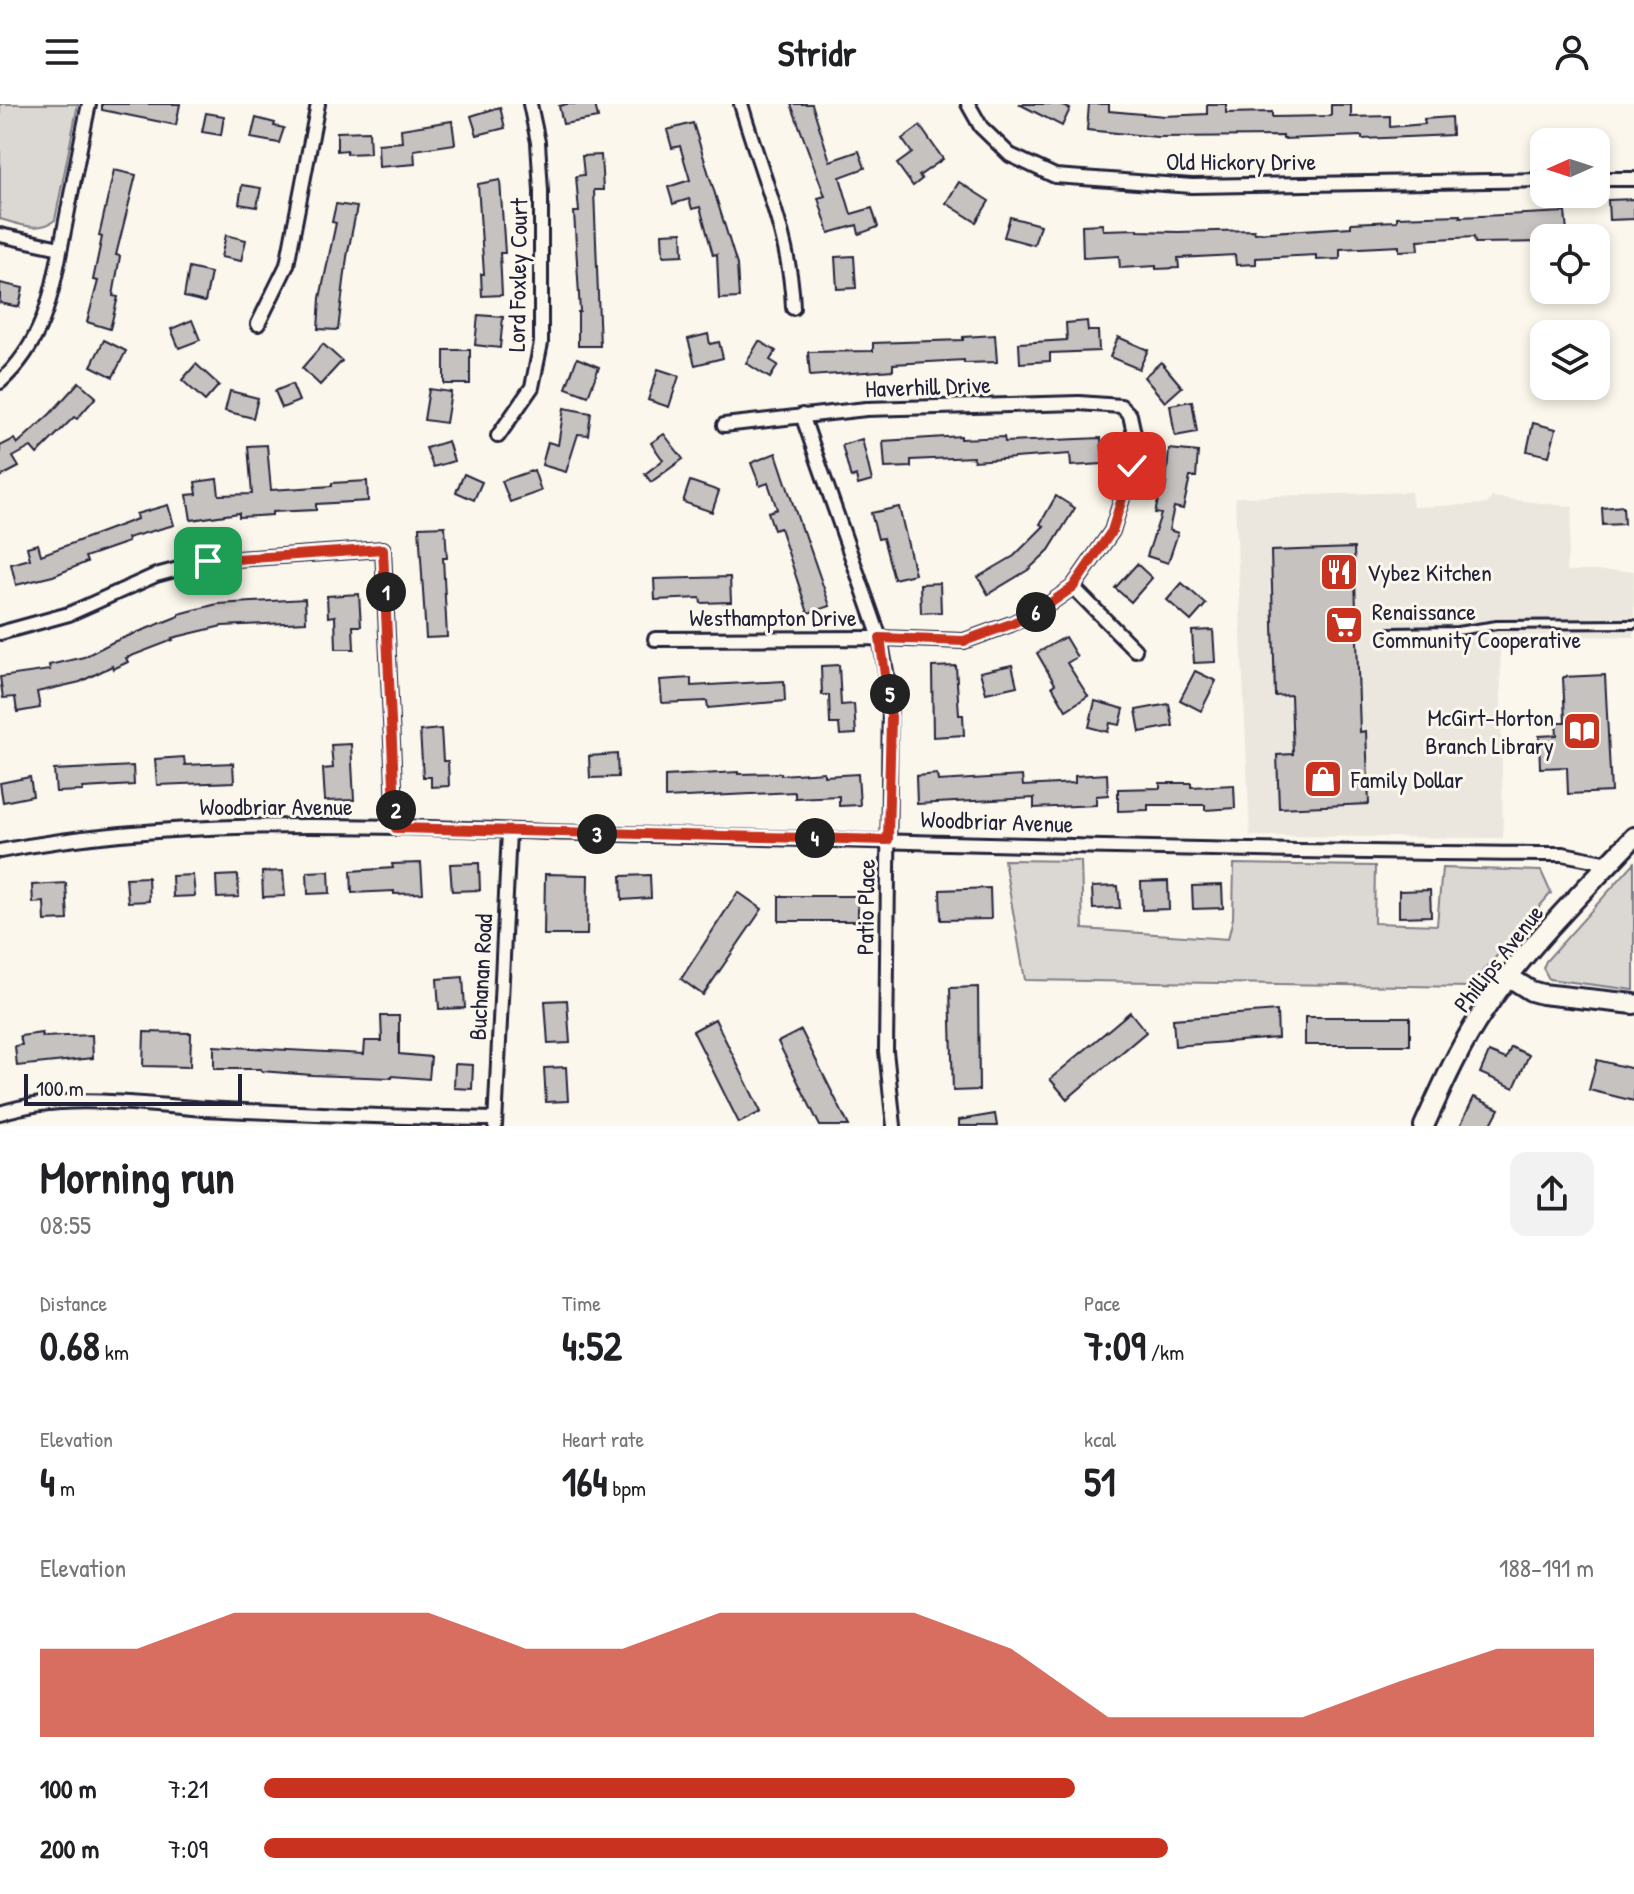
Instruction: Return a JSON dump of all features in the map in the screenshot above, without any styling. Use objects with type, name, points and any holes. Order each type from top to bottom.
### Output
[{"type":"street","points":[[0,382],[16,368],[40,328],[54,288],[89,104]]},
{"type":"street","points":[[258,324],[287,265],[318,104]]},
{"type":"street","name":"Lord Foxley Court","points":[[498,436],[532,387],[541,343],[541,191],[538,142],[530,104]]},
{"type":"street","points":[[741,104],[792,275],[793,308]]},
{"type":"street","name":"Old Hickory Drive","points":[[968,104],[981,127],[1010,155],[1055,176],[1192,186],[1530,180]]},
{"type":"street","points":[[1610,179],[1634,179]]},
{"type":"street","points":[[0,235],[60,248]]},
{"type":"street","name":"Haverhill Drive","points":[[724,425],[866,409],[1079,403],[1121,406],[1130,415]]},
{"type":"street","name":"Patio Place","points":[[802,415],[880,638],[891,717],[886,1051],[894,1126]]},
{"type":"street","name":"Westhampton Drive","points":[[655,639],[880,638],[964,641],[1011,624],[1042,609],[1073,587],[1112,531],[1132,466],[1135,438],[1130,415]]},
{"type":"street","points":[[0,633],[69,614],[156,575],[208,561],[383,549],[396,828]]},
{"type":"street","points":[[1073,587],[1135,650]]},
{"type":"street","name":"Woodbriar Avenue","points":[[0,851],[72,838],[184,829],[396,828],[1225,850],[1563,854],[1609,863]]},
{"type":"street","name":"Buchanan Road","points":[[495,1123],[509,831]]},
{"type":"street","name":"Phillips Avenue","points":[[1424,1126],[1483,1011],[1509,977],[1634,837]]},
{"type":"street","points":[[1509,977],[1542,994],[1634,1004]]},
{"type":"street","points":[[0,1113],[25,1105],[89,1102],[495,1123]]},
{"type":"lane","points":[[1390,632],[1457,631],[1497,625],[1634,624]]},
{"type":"shaded area","points":[[0,104],[78,104],[55,220],[49,224],[29,226],[0,219]]},
{"type":"shaded area","points":[[1411,492],[1413,507],[1487,504],[1492,497],[1573,507],[1566,571],[1634,571],[1634,637],[1500,635],[1503,838],[1250,836],[1235,497]]},
{"type":"shaded area","points":[[1004,860],[1081,861],[1083,929],[1228,939],[1233,918],[1234,864],[1375,866],[1374,923],[1437,925],[1442,868],[1541,871],[1551,893],[1470,987],[1025,980]]},
{"type":"shaded area","points":[[1634,863],[1634,990],[1549,979],[1543,968],[1546,961]]},
{"type":"building","points":[[102,104],[180,104],[176,125],[102,110]]},
{"type":"building","points":[[595,104],[598,118],[563,124],[559,106]]},
{"type":"building","points":[[791,104],[812,104],[830,161],[859,151],[865,168],[840,177],[851,214],[872,208],[878,227],[859,234],[857,225],[829,233],[818,198],[825,196]]},
{"type":"building","points":[[1019,104],[1060,104],[1070,109],[1062,126]]},
{"type":"building","points":[[1089,104],[1109,104],[1109,111],[1165,116],[1207,114],[1207,104],[1226,104],[1226,113],[1272,112],[1272,117],[1331,116],[1331,105],[1351,105],[1351,117],[1390,116],[1390,127],[1425,124],[1424,119],[1451,117],[1452,135],[1362,139],[1362,136],[1283,139],[1283,136],[1157,137],[1087,130]]},
{"type":"building","points":[[500,107],[505,128],[477,135],[471,116]]},
{"type":"building","points":[[206,113],[224,116],[221,135],[202,132]]},
{"type":"building","points":[[256,118],[284,128],[279,143],[251,138]]},
{"type":"building","points":[[452,121],[455,144],[414,150],[415,164],[379,167],[378,144],[402,142],[401,129]]},
{"type":"building","points":[[693,123],[737,265],[739,298],[719,299],[717,254],[713,255],[700,207],[692,209],[689,199],[673,204],[668,187],[690,180],[680,146],[672,148],[667,130]]},
{"type":"building","points":[[920,126],[943,159],[919,176],[922,179],[913,186],[897,164],[912,153],[902,139]]},
{"type":"building","points":[[369,131],[370,153],[337,151],[337,132]]},
{"type":"building","points":[[601,155],[603,190],[594,190],[600,346],[578,346],[580,312],[574,212],[579,212],[576,176],[584,175],[582,156]]},
{"type":"building","points":[[114,170],[136,175],[116,255],[120,256],[113,296],[118,297],[110,329],[87,322],[98,281],[93,280],[102,237],[99,236]]},
{"type":"building","points":[[500,180],[505,253],[500,253],[502,295],[482,296],[481,274],[484,274],[478,184]]},
{"type":"building","points":[[959,182],[989,201],[976,222],[946,203]]},
{"type":"building","points":[[242,185],[261,188],[257,207],[239,204]]},
{"type":"building","points":[[1634,199],[1634,219],[1609,220],[1610,200]]},
{"type":"building","points":[[336,204],[357,207],[338,330],[318,329],[320,298],[336,223],[332,222]]},
{"type":"building","points":[[1565,212],[1566,224],[1530,224],[1530,242],[1475,243],[1474,237],[1418,240],[1419,250],[1399,251],[1399,246],[1340,249],[1340,259],[1316,260],[1316,255],[1256,258],[1256,264],[1236,265],[1235,255],[1178,258],[1179,268],[1156,269],[1156,266],[1120,268],[1119,256],[1083,258],[1082,225],[1102,224],[1103,230],[1254,230],[1255,233],[1351,227],[1351,223],[1397,221],[1397,217]]},
{"type":"building","points":[[1010,217],[1040,225],[1034,245],[1004,237]]},
{"type":"building","points":[[682,232],[683,255],[663,256],[662,233]]},
{"type":"building","points":[[226,235],[246,240],[241,261],[221,257]]},
{"type":"building","points":[[854,256],[856,288],[837,289],[835,257]]},
{"type":"building","points":[[189,268],[211,273],[205,302],[184,297]]},
{"type":"building","points":[[0,283],[23,288],[19,307],[0,303]]},
{"type":"building","points":[[478,315],[503,317],[500,348],[475,345]]},
{"type":"building","points":[[192,320],[200,340],[179,348],[171,329]]},
{"type":"building","points":[[1087,321],[1088,331],[1098,331],[1099,351],[1050,353],[1050,361],[1020,363],[1019,343],[1067,340],[1066,323]]},
{"type":"building","points":[[708,334],[710,344],[719,342],[723,358],[695,365],[688,339]]},
{"type":"building","points":[[995,335],[997,362],[964,363],[964,360],[893,364],[893,370],[810,376],[808,352],[873,351],[873,343],[963,340],[963,337]]},
{"type":"building","points":[[1118,337],[1148,350],[1139,369],[1110,357]]},
{"type":"building","points":[[104,340],[126,351],[113,377],[91,366]]},
{"type":"building","points":[[759,341],[776,351],[770,360],[778,365],[770,378],[746,363]]},
{"type":"building","points":[[323,344],[342,361],[320,385],[302,368]]},
{"type":"building","points":[[444,350],[470,350],[470,384],[444,384]]},
{"type":"building","points":[[577,358],[599,367],[588,396],[566,388]]},
{"type":"building","points":[[1161,362],[1182,387],[1165,402],[1144,377]]},
{"type":"building","points":[[196,364],[219,385],[205,401],[182,380]]},
{"type":"building","points":[[658,369],[679,376],[669,407],[648,400]]},
{"type":"building","points":[[79,382],[96,397],[77,419],[74,417],[37,454],[31,447],[13,457],[19,467],[0,477],[0,446],[14,439],[17,444]]},
{"type":"building","points":[[292,384],[299,401],[282,408],[275,391]]},
{"type":"building","points":[[429,389],[451,392],[446,423],[424,420]]},
{"type":"building","points":[[230,391],[258,398],[253,418],[225,411]]},
{"type":"building","points":[[1192,401],[1197,432],[1175,436],[1170,405]]},
{"type":"building","points":[[564,408],[591,413],[588,435],[578,434],[566,472],[542,465],[548,442],[558,445]]},
{"type":"building","points":[[1533,423],[1556,429],[1549,456],[1527,451]]},
{"type":"building","points":[[664,434],[683,459],[651,482],[645,474],[663,460],[651,443]]},
{"type":"building","points":[[961,436],[961,439],[1004,437],[1005,442],[1101,438],[1103,464],[1071,466],[1070,454],[974,461],[973,457],[911,460],[911,467],[885,468],[883,441]]},
{"type":"building","points":[[862,439],[872,481],[858,485],[856,476],[851,478],[842,445]]},
{"type":"building","points":[[448,441],[454,461],[433,467],[426,448]]},
{"type":"building","points":[[267,445],[271,490],[367,481],[368,501],[316,504],[316,510],[272,512],[272,515],[239,517],[239,513],[191,520],[187,495],[197,494],[195,482],[217,479],[219,495],[252,494],[248,446]]},
{"type":"building","points":[[1169,449],[1198,452],[1196,477],[1190,477],[1183,509],[1174,507],[1169,530],[1178,533],[1168,563],[1147,556],[1161,514],[1155,513],[1162,484],[1166,486]]},
{"type":"building","points":[[776,453],[830,606],[808,613],[780,528],[774,530],[768,512],[777,509],[768,483],[760,486],[751,463]]},
{"type":"building","points":[[534,470],[541,491],[510,502],[502,481]]},
{"type":"building","points":[[464,474],[482,482],[474,500],[456,492]]},
{"type":"building","points":[[690,481],[719,491],[712,512],[683,502]]},
{"type":"building","points":[[1056,496],[1075,508],[1049,550],[1028,570],[988,594],[978,577],[1014,556],[1044,526],[1040,524]]},
{"type":"building","points":[[168,505],[174,525],[127,538],[128,542],[85,557],[87,562],[53,576],[16,585],[11,564],[30,559],[27,547],[38,544],[41,555],[137,519],[136,514]]},
{"type":"building","points":[[1623,506],[1624,524],[1603,525],[1602,508]]},
{"type":"building","points":[[899,507],[915,574],[894,579],[883,538],[878,539],[871,513]]},
{"type":"building","points":[[445,526],[447,558],[443,558],[447,637],[426,638],[419,527]]},
{"type":"building","points":[[1354,548],[1360,732],[1366,731],[1369,804],[1279,808],[1277,755],[1293,754],[1291,695],[1275,696],[1271,551]]},
{"type":"building","points":[[1137,564],[1152,578],[1131,602],[1115,588]]},
{"type":"building","points":[[730,577],[731,602],[701,603],[700,598],[655,600],[654,579]]},
{"type":"building","points":[[940,583],[941,612],[921,613],[920,584]]},
{"type":"building","points":[[1182,583],[1206,604],[1191,621],[1167,600]]},
{"type":"building","points":[[359,594],[361,626],[353,626],[354,649],[336,649],[335,616],[328,617],[327,596]]},
{"type":"building","points":[[305,599],[306,622],[222,626],[172,638],[126,658],[128,662],[113,669],[112,666],[80,682],[37,692],[40,708],[17,712],[15,697],[3,698],[0,677],[50,670],[49,665],[84,657],[179,614],[217,604]]},
{"type":"building","points":[[1213,630],[1215,662],[1194,663],[1192,631]]},
{"type":"building","points":[[1065,637],[1077,657],[1067,663],[1088,696],[1066,710],[1037,653]]},
{"type":"building","points":[[839,665],[841,705],[854,704],[856,734],[840,735],[839,724],[830,724],[829,695],[822,695],[821,666]]},
{"type":"building","points":[[1012,665],[1017,686],[986,693],[980,672]]},
{"type":"building","points":[[956,666],[959,715],[963,715],[964,735],[933,737],[932,667]]},
{"type":"building","points":[[1195,671],[1216,681],[1201,711],[1180,700]]},
{"type":"building","name":"McGirt-Horton Branch Library","points":[[1605,675],[1611,792],[1568,794],[1567,767],[1540,768],[1539,736],[1557,735],[1556,722],[1565,722],[1563,677]]},
{"type":"building","points":[[691,678],[691,686],[784,681],[785,701],[708,708],[707,701],[662,703],[660,680]]},
{"type":"building","points":[[1095,701],[1124,709],[1120,725],[1110,723],[1108,732],[1089,727]]},
{"type":"building","points":[[1169,704],[1173,726],[1140,732],[1136,710]]},
{"type":"building","points":[[441,729],[443,761],[448,761],[449,786],[431,787],[431,777],[423,777],[420,731]]},
{"type":"building","points":[[351,744],[354,800],[325,801],[323,769],[333,768],[331,745]]},
{"type":"building","points":[[617,754],[618,777],[590,778],[589,756]]},
{"type":"building","points":[[184,757],[185,765],[233,763],[234,782],[157,785],[155,759]]},
{"type":"building","points":[[133,766],[134,785],[56,792],[54,770]]},
{"type":"building","points":[[738,772],[781,775],[824,772],[824,776],[858,774],[860,805],[839,806],[839,796],[795,798],[795,792],[665,798],[665,776]]},
{"type":"building","points":[[937,774],[938,781],[1022,776],[1023,786],[1075,783],[1075,776],[1107,774],[1108,795],[1096,796],[1096,805],[1034,808],[1034,798],[917,804],[916,776]]},
{"type":"building","points":[[30,777],[33,796],[3,802],[0,783]]},
{"type":"building","points":[[1160,783],[1191,783],[1191,787],[1234,785],[1235,808],[1205,810],[1205,805],[1148,805],[1148,810],[1118,811],[1118,789],[1160,788]]},
{"type":"building","points":[[421,863],[423,893],[352,893],[351,871]]},
{"type":"building","points":[[479,863],[480,890],[452,891],[450,864]]},
{"type":"building","points":[[283,871],[285,896],[263,897],[262,872]]},
{"type":"building","points":[[329,871],[330,893],[308,894],[307,872]]},
{"type":"building","points":[[545,874],[588,875],[587,935],[544,935]]},
{"type":"building","points":[[193,875],[195,896],[173,897],[172,876]]},
{"type":"building","points":[[238,875],[239,897],[217,898],[216,876]]},
{"type":"building","points":[[650,875],[651,898],[622,900],[621,876]]},
{"type":"building","points":[[148,877],[149,901],[128,902],[126,878]]},
{"type":"building","points":[[1168,881],[1169,909],[1142,910],[1141,882]]},
{"type":"building","points":[[66,883],[68,920],[45,921],[44,902],[33,903],[32,885]]},
{"type":"building","points":[[1222,885],[1223,908],[1193,909],[1192,886]]},
{"type":"building","points":[[1118,886],[1120,908],[1093,909],[1092,887]]},
{"type":"building","points":[[990,888],[991,919],[941,920],[940,890]]},
{"type":"building","points":[[1430,890],[1431,916],[1399,917],[1399,891]]},
{"type":"building","points":[[738,892],[762,909],[703,995],[681,979]]},
{"type":"building","points":[[779,896],[858,896],[858,921],[779,921]]},
{"type":"building","points":[[463,977],[465,1008],[439,1009],[437,979]]},
{"type":"building","points":[[978,987],[979,1090],[953,1091],[950,988]]},
{"type":"building","points":[[567,1000],[570,1043],[548,1044],[545,1001]]},
{"type":"building","points":[[1277,1011],[1278,1038],[1175,1046],[1173,1019]]},
{"type":"building","points":[[1130,1012],[1146,1032],[1067,1099],[1050,1079]]},
{"type":"building","points":[[381,1016],[399,1016],[399,1054],[431,1057],[429,1079],[214,1069],[214,1046],[364,1054],[365,1041],[382,1041]]},
{"type":"building","points":[[1305,1017],[1410,1017],[1410,1045],[1305,1045]]},
{"type":"building","points":[[715,1019],[761,1112],[739,1123],[693,1031]]},
{"type":"building","points":[[801,1030],[849,1126],[820,1126],[778,1042]]},
{"type":"building","points":[[144,1032],[191,1033],[190,1067],[143,1066]]},
{"type":"building","points":[[42,1033],[42,1037],[92,1035],[93,1058],[17,1066],[15,1046],[22,1045],[20,1036]]},
{"type":"building","points":[[1511,1047],[1529,1055],[1514,1088],[1480,1073],[1489,1052],[1506,1059]]},
{"type":"building","points":[[1597,1060],[1634,1069],[1634,1101],[1589,1090]]},
{"type":"building","points":[[455,1064],[473,1065],[472,1089],[454,1088]]},
{"type":"building","points":[[566,1067],[568,1101],[546,1102],[544,1068]]},
{"type":"building","points":[[1474,1097],[1499,1109],[1490,1126],[1460,1126]]},
{"type":"building","points":[[995,1114],[997,1126],[959,1126],[959,1120]]},
{"type":"place","name":"Vybez Kitchen","points":[[1339,572]]},
{"type":"place","name":"Renaissance Community Cooperative","points":[[1344,625]]},
{"type":"place","name":"McGirt-Horton Branch Library","points":[[1582,731]]},
{"type":"place","name":"Family Dollar","points":[[1323,779]]},
{"type":"route","points":[[208,561],[383,549],[396,828],[888,840],[891,717],[880,638],[964,641],[1042,609],[1073,587],[1112,531],[1132,466]]}]
